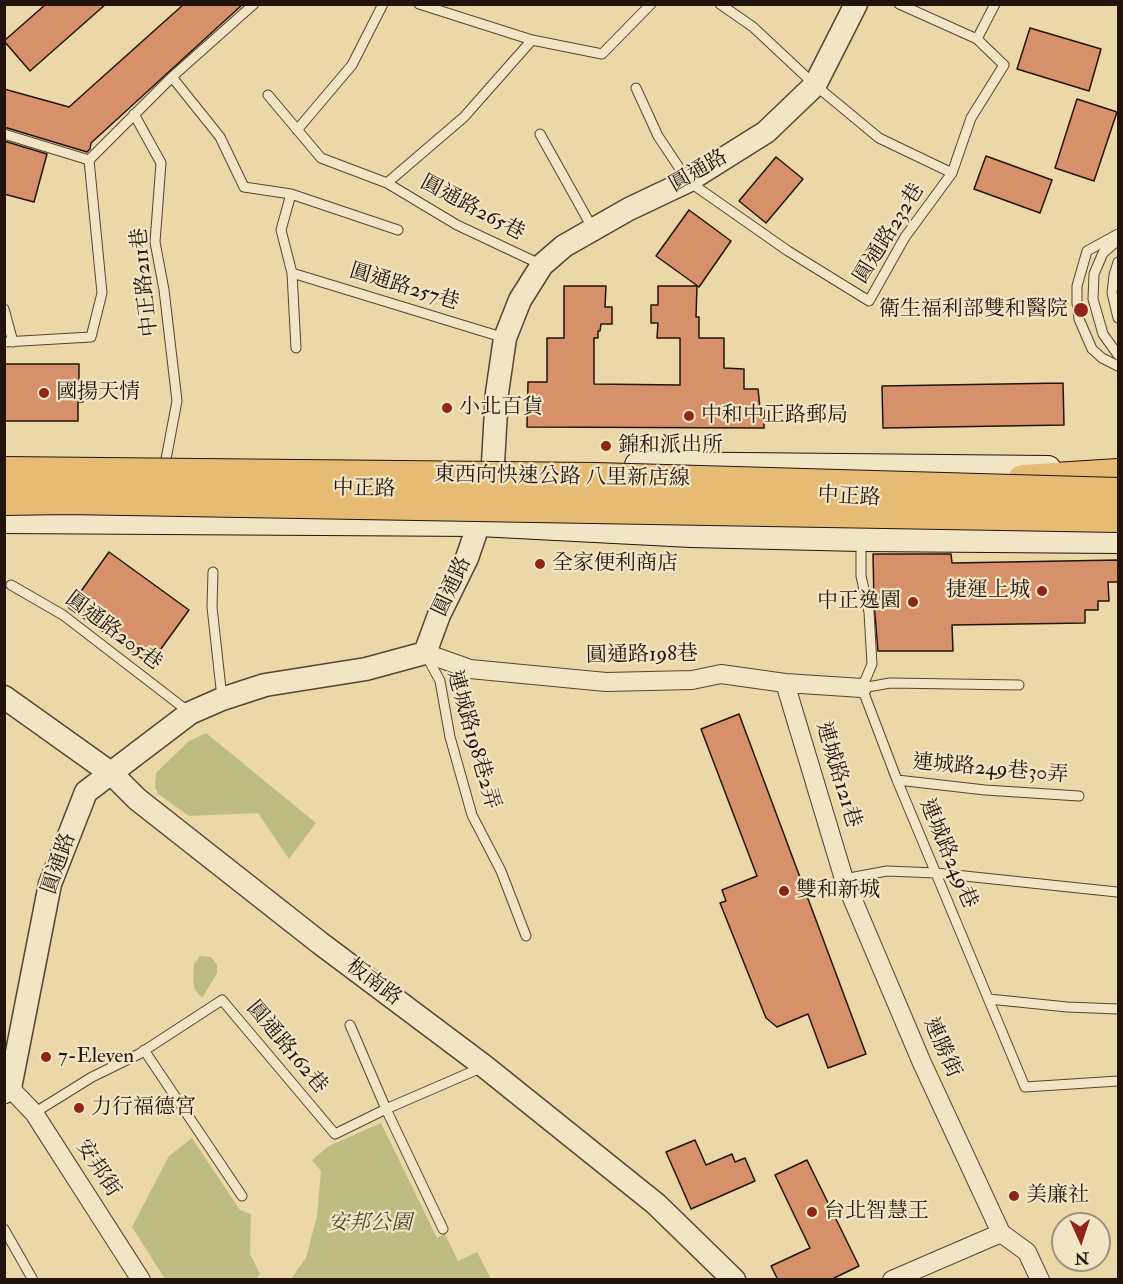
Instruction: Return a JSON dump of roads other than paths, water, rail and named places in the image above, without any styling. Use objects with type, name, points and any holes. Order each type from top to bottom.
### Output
[{"type":"highway","name":"東西向快速公路 八里新店線","points":[[4,472],[596,478],[1119,493]]},
{"type":"highway","points":[[934,487],[1119,472]]},
{"type":"highway","name":"東西向快速公路 八里新店線","points":[[4,500],[77,499],[1119,517]]},
{"type":"main road","name":"中正路","points":[[4,459],[166,459],[229,462],[1119,472]]},
{"type":"main road","name":"中正路","points":[[4,488],[486,492],[591,489],[727,492],[993,504],[1119,506]]},
{"type":"main road","name":"中正路","points":[[4,520],[479,523],[691,534],[1119,540]]},
{"type":"street","name":"圓通路","points":[[6,1088],[50,884],[86,792],[190,713],[222,699],[265,685],[366,669],[425,653],[439,615],[467,558],[479,523],[493,464],[497,393],[505,338],[520,300],[542,266],[564,246],[629,209],[688,181],[766,132],[815,85],[856,4]]},
{"type":"street","name":"圓通路198巷","points":[[425,653],[470,669],[606,682],[692,680],[721,674],[785,683],[862,688]]},
{"type":"street","name":"連城路121巷","points":[[785,683],[844,879]]},
{"type":"street","name":"板南路","points":[[4,697],[112,774],[137,799],[320,943],[484,1066],[656,1204],[734,1280]]},
{"type":"street","name":"連勝街","points":[[844,879],[922,1064],[1001,1233],[1027,1252],[1040,1280]]},
{"type":"street","name":"安邦街","points":[[6,1088],[34,1113],[141,1280]]},
{"type":"street","points":[[892,1280],[1001,1233]]},
{"type":"lane","points":[[4,309],[9,342],[91,337],[102,293],[89,160],[171,77],[254,4]]},
{"type":"lane","points":[[297,130],[352,65],[383,4]]},
{"type":"lane","points":[[419,4],[439,8],[532,40],[602,54],[651,4]]},
{"type":"lane","name":"圓通路232巷","points":[[688,181],[788,251],[869,301],[905,237],[952,173],[879,138],[815,85],[753,27],[720,4]]},
{"type":"lane","points":[[899,4],[977,39],[1004,65],[971,118],[952,173]]},
{"type":"lane","points":[[977,39],[995,4]]},
{"type":"lane","name":"圓通路265巷","points":[[387,183],[464,117],[532,40]]},
{"type":"lane","points":[[171,77],[220,137],[244,187],[291,194],[398,230]]},
{"type":"lane","points":[[636,88],[658,136],[688,181]]},
{"type":"lane","name":"圓通路265巷","points":[[268,95],[321,158],[387,183],[457,225],[542,266]]},
{"type":"lane","name":"中正路211巷","points":[[134,114],[161,163],[155,242],[164,290],[177,401],[166,459]]},
{"type":"lane","points":[[4,134],[89,160]]},
{"type":"lane","points":[[540,134],[593,230]]},
{"type":"lane","points":[[291,194],[281,230],[292,273],[296,348]]},
{"type":"lane","points":[[1119,234],[1087,251],[1077,286],[1079,319],[1092,349],[1102,358],[1119,366]]},
{"type":"lane","points":[[1119,240],[1103,253],[1094,274],[1093,299],[1103,334],[1119,355]]},
{"type":"lane","points":[[1119,262],[1114,275],[1112,293],[1119,318]]},
{"type":"lane","name":"圓通路257巷","points":[[292,273],[505,338]]},
{"type":"lane","points":[[861,538],[861,576],[869,612],[872,664],[862,688]]},
{"type":"lane","points":[[213,572],[212,607],[222,699]]},
{"type":"lane","name":"圓通路205巷","points":[[11,585],[63,615],[190,713]]},
{"type":"lane","name":"連城路198巷2弄","points":[[425,653],[440,681],[450,737],[472,815],[501,872],[526,936]]},
{"type":"lane","points":[[862,688],[890,682],[1019,686]]},
{"type":"lane","name":"連城路249巷","points":[[862,688],[897,780],[1025,1087],[1119,1081]]},
{"type":"lane","name":"連城路249巷30弄","points":[[897,780],[985,790],[1079,796]]},
{"type":"lane","points":[[844,879],[887,871],[936,873],[1117,892]]},
{"type":"lane","points":[[989,999],[1067,1007],[1119,1009]]},
{"type":"lane","name":"圓通路162巷","points":[[34,1113],[92,1077],[144,1050],[222,1000],[335,1134],[484,1066]]},
{"type":"lane","points":[[350,1025],[386,1109],[443,1229]]},
{"type":"lane","points":[[144,1050],[242,1196]]},
{"type":"lane","points":[[4,1229],[33,1280]]},
{"type":"place","name":"衛生福利部雙和醫院","points":[[1081,310]]},
{"type":"place","name":"國揚天情","points":[[44,393]]},
{"type":"place","name":"小北百貨","points":[[447,408]]},
{"type":"place","name":"中和中正路郵局","points":[[689,416]]},
{"type":"place","name":"錦和派出所","points":[[606,446]]},
{"type":"place","name":"全家便利商店","points":[[540,564]]},
{"type":"place","name":"捷運上城","points":[[1042,591]]},
{"type":"place","name":"中正逸園","points":[[913,602]]},
{"type":"place","name":"雙和新城","points":[[784,891]]},
{"type":"place","name":"7-Eleven","points":[[46,1057]]},
{"type":"place","name":"力行福德宮","points":[[79,1108]]},
{"type":"place","name":"美廉社","points":[[1014,1196]]},
{"type":"place","name":"台北智慧王","points":[[812,1212]]},
{"type":"park label","name":"安邦公園","points":[[370,1224]]}]
